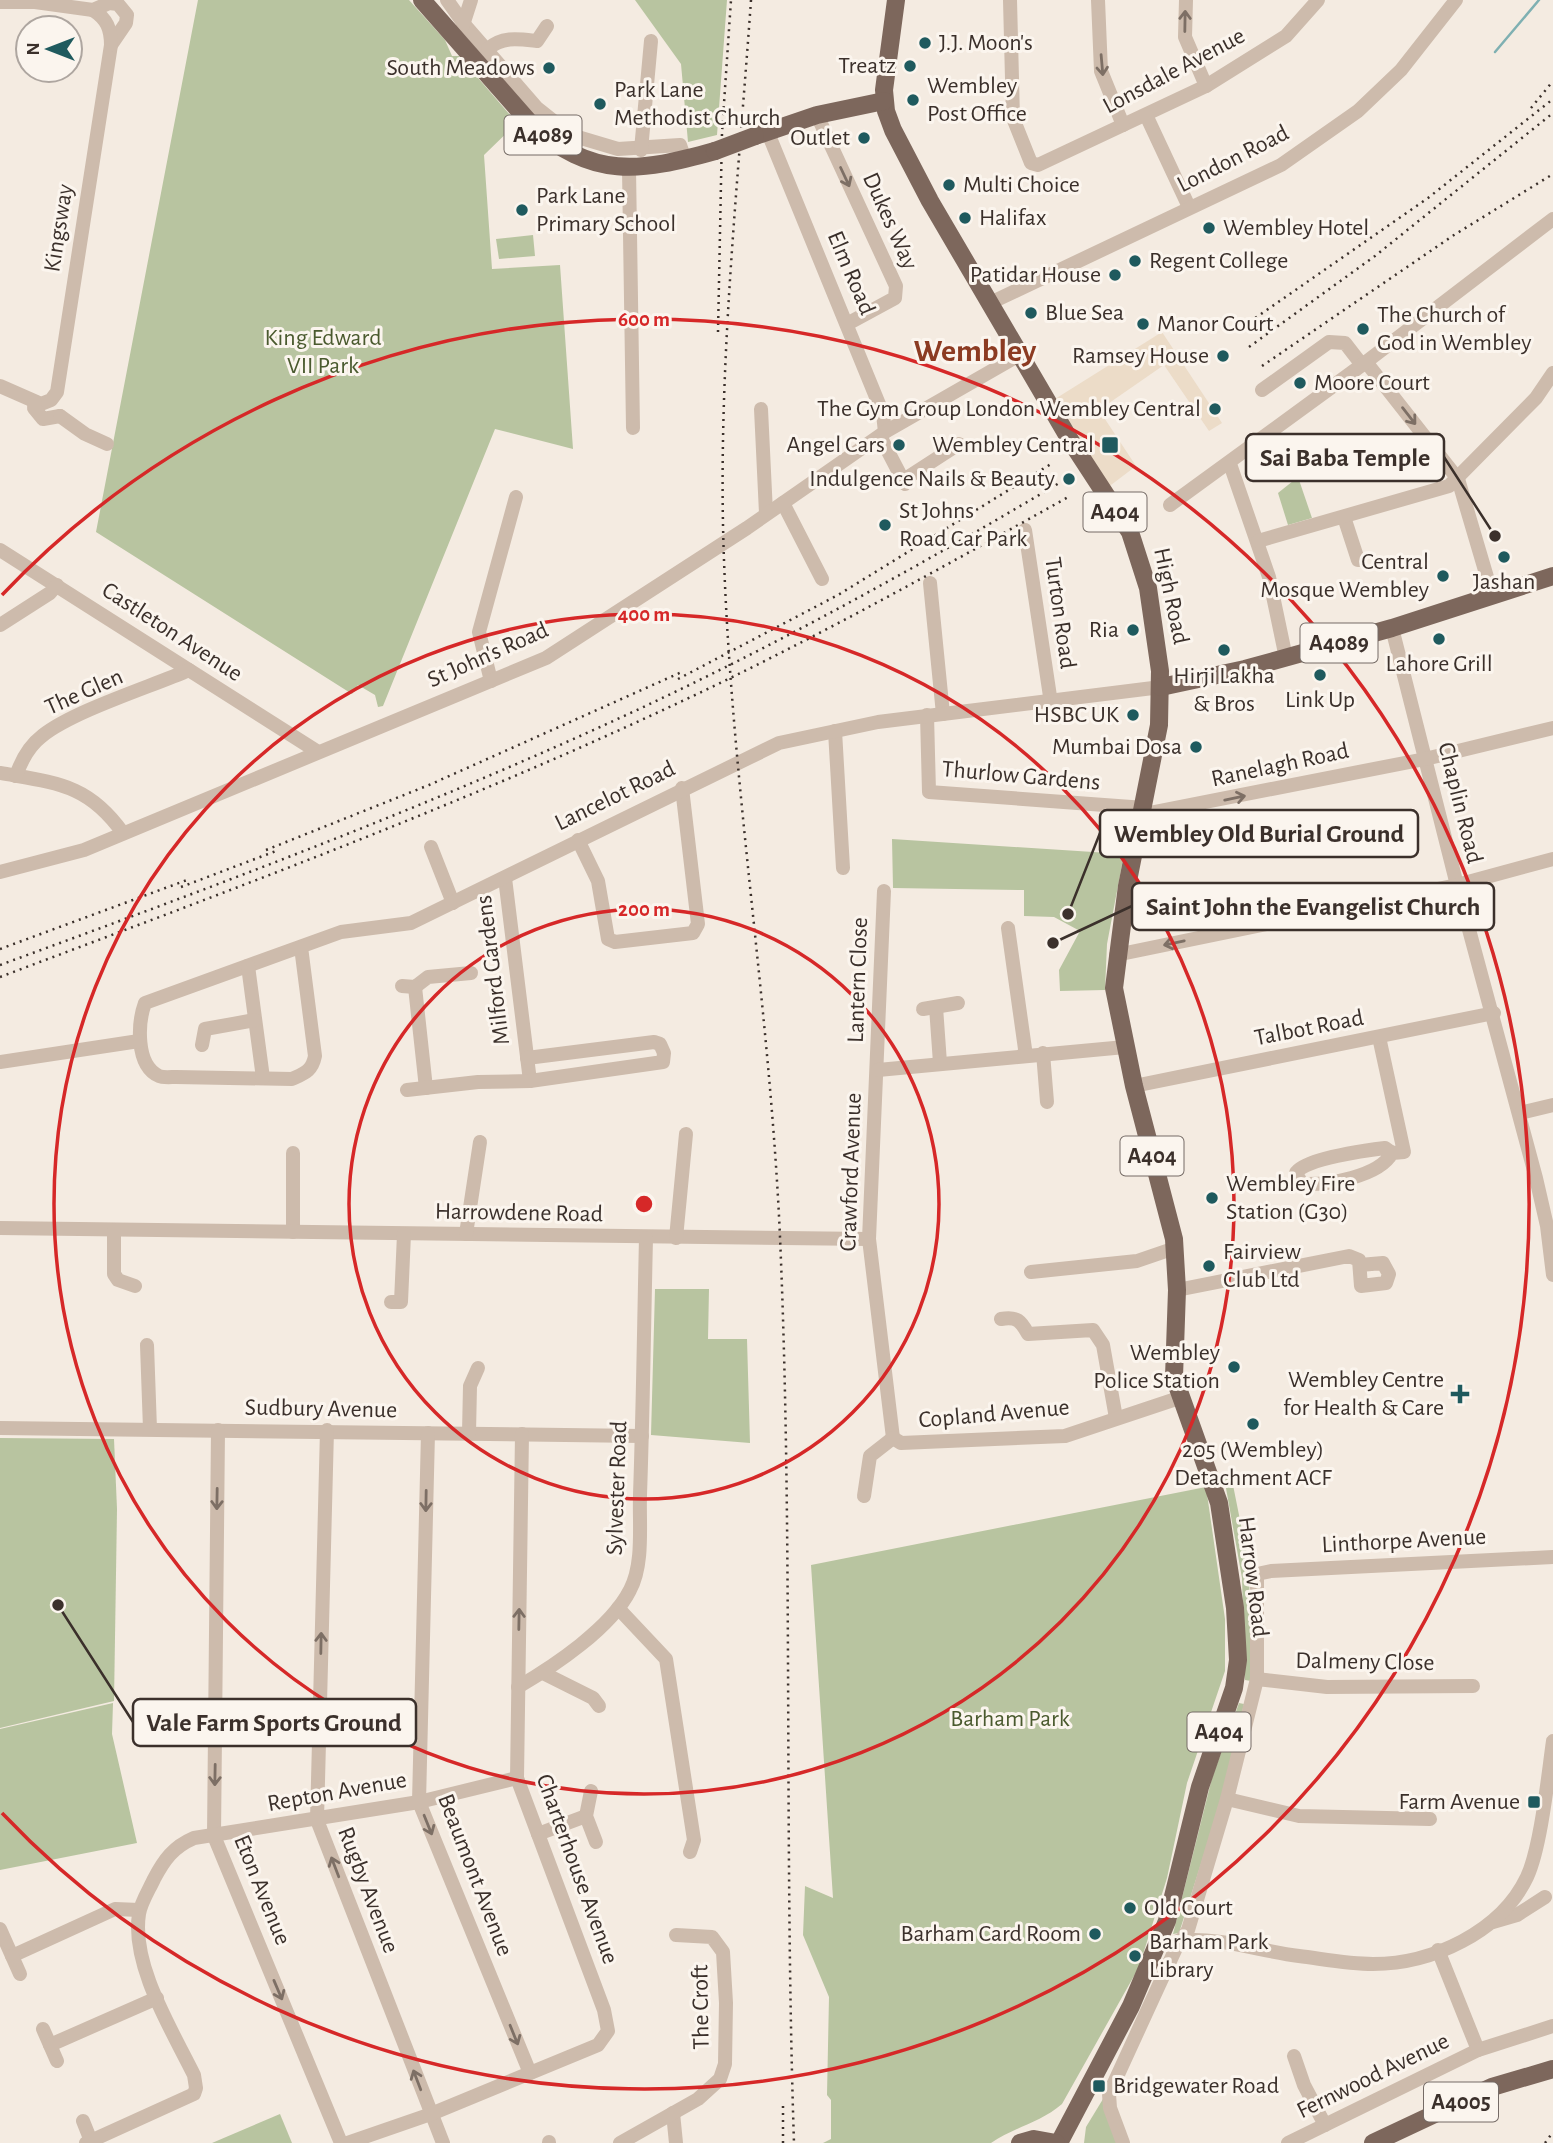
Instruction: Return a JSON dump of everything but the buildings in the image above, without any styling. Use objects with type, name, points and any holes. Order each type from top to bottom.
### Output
[{"type":"main road","name":"A4089","points":[[422,0],[461,32],[543,135],[591,161],[629,169],[685,160],[817,115],[884,101]]},
{"type":"main road","name":"A404","points":[[884,101],[886,61],[896,0]]},
{"type":"main road","name":"High Road","points":[[884,101],[893,130],[930,201],[1070,440],[1137,548],[1150,599],[1161,687],[1159,724],[1116,955]]},
{"type":"main road","name":"A4089","points":[[1161,687],[1286,658],[1392,628],[1553,576]]},
{"type":"main road","name":"Harrow Road","points":[[1058,2143],[1131,2006],[1161,1938],[1177,1888],[1200,1787],[1234,1688],[1238,1660],[1232,1575],[1219,1503],[1180,1398],[1173,1360],[1177,1290],[1175,1248],[1125,1046],[1114,988],[1116,955]]},
{"type":"main road","name":"A4005","points":[[1373,2143],[1492,2087],[1553,2069]]},
{"type":"main road","points":[[1020,2143],[1034,2139],[1058,2143]]},
{"type":"street","points":[[447,0],[461,32],[488,49],[537,108],[571,135],[618,149],[641,150],[680,145],[685,160]]},
{"type":"street","points":[[461,32],[471,0]]},
{"type":"street","name":"Lonsdale Avenue","points":[[1010,0],[1013,118],[1031,163],[1038,165],[1206,86],[1286,36],[1318,0]]},
{"type":"street","points":[[1098,0],[1101,71],[1124,125]]},
{"type":"street","points":[[1186,0],[1185,37],[1206,86]]},
{"type":"street","name":"London Road","points":[[990,303],[1281,165],[1358,111],[1401,70],[1456,0]]},
{"type":"street","name":"Kingsway","points":[[0,2],[93,10],[109,3],[118,4],[127,15],[126,23],[111,45],[57,392],[64,401],[60,416]]},
{"type":"street","points":[[93,10],[105,20],[111,30],[111,45]]},
{"type":"street","points":[[488,49],[495,43],[511,39],[537,41],[547,26]]},
{"type":"street","points":[[641,150],[651,41]]},
{"type":"street","name":"Dukes Way","points":[[817,115],[896,286],[895,298],[847,324]]},
{"type":"street","points":[[1146,115],[1189,207]]},
{"type":"street","name":"Elm Road","points":[[762,134],[847,324],[883,414],[883,434],[905,481],[959,444]]},
{"type":"street","points":[[629,169],[633,428]]},
{"type":"street","points":[[1170,505],[1230,464],[1364,364],[1553,219]]},
{"type":"street","points":[[1262,390],[1329,342],[1345,343],[1458,479],[1492,594]]},
{"type":"street","name":"St John's Road","points":[[0,872],[84,850],[546,658],[783,503],[883,434],[1021,354]]},
{"type":"street","points":[[1258,541],[1449,486],[1536,398],[1553,373]]},
{"type":"street","points":[[0,386],[35,402],[51,400],[57,392]]},
{"type":"street","points":[[35,402],[34,408],[43,419],[60,416],[85,434],[107,444]]},
{"type":"street","points":[[761,409],[766,513]]},
{"type":"street","points":[[1230,464],[1258,541],[1286,658]]},
{"type":"street","points":[[491,681],[479,632],[516,497]]},
{"type":"street","points":[[783,503],[822,579]]},
{"type":"street","points":[[1344,517],[1358,560]]},
{"type":"street","name":"Turton Road","points":[[1025,530],[1051,703]]},
{"type":"street","name":"Castleton Avenue","points":[[0,550],[318,752]]},
{"type":"street","points":[[930,583],[943,714]]},
{"type":"street","points":[[0,625],[50,593],[57,585]]},
{"type":"street","name":"Chaplin Road","points":[[1392,628],[1457,885],[1520,1113],[1547,1226],[1553,1275]]},
{"type":"street","name":"The Glen","points":[[16,776],[23,758],[40,737],[62,724],[189,670]]},
{"type":"street","name":"Lancelot Road","points":[[139,1041],[139,1020],[145,1003],[341,932],[411,923],[682,788],[779,743],[928,715],[1051,703],[1161,687]]},
{"type":"street","name":"Thurlow Gardens","points":[[928,715],[929,792],[1144,811]]},
{"type":"street","name":"Ranelagh Road","points":[[1144,811],[1425,759],[1553,728]]},
{"type":"street","points":[[835,731],[843,868]]},
{"type":"street","points":[[0,773],[67,787],[88,796],[105,808],[123,834]]},
{"type":"street","points":[[578,840],[598,881],[608,939],[615,942],[693,933],[698,924],[682,788]]},
{"type":"street","points":[[431,848],[453,903]]},
{"type":"street","points":[[1116,955],[1457,885],[1553,859]]},
{"type":"street","name":"Milford Gardens","points":[[505,878],[530,1081]]},
{"type":"street","name":"Lantern Close","points":[[878,1070],[884,891]]},
{"type":"street","points":[[1008,928],[1026,1055]]},
{"type":"street","points":[[0,1062],[139,1041],[149,1067],[159,1076],[292,1079],[313,1067],[315,1056],[301,947]]},
{"type":"street","points":[[247,966],[263,1078]]},
{"type":"street","points":[[426,1088],[409,986],[428,977],[471,972]]},
{"type":"street","points":[[940,1063],[929,1008],[958,1003]]},
{"type":"street","name":"Talbot Road","points":[[1134,1086],[1494,1013]]},
{"type":"street","points":[[202,1045],[205,1029],[255,1020]]},
{"type":"street","points":[[1379,1037],[1398,1153]]},
{"type":"street","name":"Milford Gardens","points":[[407,1090],[530,1081],[663,1062],[664,1054],[660,1044],[654,1042],[527,1058]]},
{"type":"street","name":"Crawford Avenue","points":[[893,1437],[869,1239],[878,1070],[1125,1046]]},
{"type":"street","points":[[1043,1054],[1047,1102]]},
{"type":"street","points":[[1520,1113],[1553,1105]]},
{"type":"street","points":[[676,1238],[686,1134]]},
{"type":"street","points":[[466,1234],[480,1142]]},
{"type":"street","points":[[1385,1148],[1398,1153],[1369,1171],[1335,1180],[1302,1184],[1296,1173],[1306,1165],[1367,1150],[1385,1148]]},
{"type":"street","points":[[293,1153],[293,1233]]},
{"type":"street","name":"Harrowdene Road","points":[[0,1228],[869,1239]]},
{"type":"street","points":[[114,1230],[114,1274],[118,1280],[135,1286]]},
{"type":"street","points":[[400,1302],[404,1234]]},
{"type":"street","name":"Sylvester Road","points":[[518,1687],[543,1673],[602,1626],[631,1589],[636,1573],[646,1238]]},
{"type":"street","points":[[1031,1272],[1137,1261],[1175,1248]]},
{"type":"street","points":[[1177,1290],[1349,1256],[1359,1260],[1360,1265]]},
{"type":"street","points":[[1001,1319],[1013,1317],[1021,1321],[1028,1334],[1093,1330],[1103,1345],[1116,1418]]},
{"type":"street","points":[[147,1345],[150,1429]]},
{"type":"street","points":[[469,1433],[470,1386],[478,1368]]},
{"type":"street","name":"Copland Avenue","points":[[893,1437],[901,1443],[1065,1436],[1180,1398]]},
{"type":"street","name":"Sudbury Avenue","points":[[0,1428],[642,1436]]},
{"type":"street","name":"Eton Avenue","points":[[218,1430],[214,1836],[341,2143]]},
{"type":"street","name":"Rugby Avenue","points":[[327,1430],[317,1820],[443,2143]]},
{"type":"street","name":"Beaumont Avenue","points":[[428,1433],[419,1802],[530,2073]]},
{"type":"street","name":"Charterhouse Avenue","points":[[347,2143],[431,2115],[598,2045],[607,2031],[604,2010],[517,1778],[522,1434]]},
{"type":"street","points":[[864,1496],[870,1456],[893,1437]]},
{"type":"street","name":"Linthorpe Avenue","points":[[1257,1574],[1313,1568],[1553,1557]]},
{"type":"street","name":"Harrow Road","points":[[1123,2143],[1110,2108],[1110,2094],[1182,1940],[1227,1800],[1257,1679],[1257,1574]]},
{"type":"street","points":[[618,1608],[666,1658],[694,1840],[690,1852]]},
{"type":"street","points":[[543,1673],[593,1698],[599,1706]]},
{"type":"street","name":"Dalmeny Close","points":[[1257,1679],[1328,1687],[1473,1686]]},
{"type":"street","points":[[1161,1938],[1202,1939],[1285,1954],[1374,1964],[1410,1959],[1472,1936],[1491,1923],[1513,1899],[1527,1876],[1551,1772],[1553,1741]]},
{"type":"street","name":"Repton Avenue","points":[[139,1910],[168,1855],[179,1844],[419,1802],[517,1778]]},
{"type":"street","points":[[591,1791],[586,1816],[596,1842]]},
{"type":"street","points":[[1227,1800],[1299,1815],[1430,1819]]},
{"type":"street","points":[[538,1834],[586,1816]]},
{"type":"street","points":[[1491,1923],[1517,1915],[1545,1897]]},
{"type":"street","points":[[12,1955],[115,1909],[139,1910],[137,1929],[141,1955],[157,1998],[194,2075],[196,2088],[194,2094],[88,2142],[83,2121]]},
{"type":"street","points":[[0,1929],[20,1974]]},
{"type":"street","name":"The Croft","points":[[620,2143],[712,2090],[725,2064],[723,1952],[712,1937],[676,1935]]},
{"type":"street","name":"Fernwood Avenue","points":[[1438,1950],[1478,2050]]},
{"type":"street","points":[[50,2045],[157,1998]]},
{"type":"street","name":"Fernwood Avenue","points":[[1288,2143],[1478,2050],[1553,2026]]},
{"type":"street","points":[[43,2029],[57,2061]]},
{"type":"street","points":[[1294,2056],[1304,2085],[1325,2125]]},
{"type":"street","points":[[673,2113],[676,2143]]},
{"type":"green space","name":"King Edward VII Park","points":[[198,0],[409,0],[445,40],[452,56],[459,56],[517,123],[484,155],[492,269],[560,265],[573,449],[495,429],[383,706],[378,707],[375,695],[358,685],[352,694],[96,532]]},
{"type":"green space","points":[[635,0],[727,0],[717,135],[688,142],[681,64]]},
{"type":"green space","points":[[533,235],[535,256],[499,259],[496,239]]},
{"type":"green space","points":[[1298,477],[1312,518],[1288,525],[1278,493]]},
{"type":"green space","points":[[892,839],[1124,854],[1107,944],[1105,990],[1060,991],[1059,970],[1080,931],[1054,917],[1024,916],[1024,890],[893,888]]},
{"type":"green space","points":[[655,1289],[709,1289],[708,1339],[747,1339],[750,1443],[651,1435]]},
{"type":"green space","points":[[0,1438],[114,1439],[117,1509],[114,1701],[0,1728]]},
{"type":"green space","points":[[1231,1475],[1249,1565],[1251,1681],[1245,1680],[1242,1578],[1224,1477]]},
{"type":"green space","name":"Barham Park","points":[[1206,1487],[1225,1619],[1225,1671],[1187,1783],[1167,1878],[1139,1967],[1062,2104],[1045,2116],[991,2143],[823,2143],[831,2139],[831,2100],[827,2095],[829,1997],[803,1935],[805,1886],[833,1898],[811,1565]]},
{"type":"green space","points":[[113,1703],[112,1734],[137,1843],[0,1870],[0,1729]]},
{"type":"green space","points":[[1239,1703],[1244,1704],[1220,1804],[1179,1933],[1173,1934],[1212,1778]]},
{"type":"green space","points":[[1103,2099],[1119,2143],[1084,2143],[1086,2127]]},
{"type":"green space","points":[[280,2114],[292,2143],[212,2143],[219,2140]]},
{"type":"shaded area","points":[[1162,332],[1222,423],[1209,431],[1164,365],[1099,410],[1136,466],[1107,488],[1055,399]]},
{"type":"waterway","points":[[1495,52],[1539,0]]},
{"type":"railway","points":[[718,332],[722,133],[731,0]]},
{"type":"railway","points":[[751,0],[726,350],[723,420],[724,560],[728,645],[768,1068],[780,1237],[786,1464],[789,1917],[794,2143]]},
{"type":"railway","points":[[1531,108],[1553,81]]},
{"type":"railway","points":[[1238,330],[1428,198],[1553,99]]},
{"type":"railway","points":[[1249,347],[1375,256],[1553,113]]},
{"type":"railway","points":[[1262,366],[1454,235],[1553,174]]},
{"type":"railway","points":[[678,679],[838,595],[1051,464]]},
{"type":"railway","points":[[0,965],[377,822],[600,727],[718,671],[834,611],[1061,482]]},
{"type":"railway","points":[[0,977],[334,850],[581,747],[715,686],[818,634],[1070,496]]},
{"type":"railway","points":[[266,850],[429,785],[684,671]]},
{"type":"railway","points":[[181,887],[276,851]]},
{"type":"railway","points":[[0,949],[187,880]]},
{"type":"railway","points":[[783,2101],[783,2143]]},
{"type":"railway","points":[[1545,2143],[1553,2132]]},
{"type":"place","name":"J.J. Moon's","points":[[925,43]]},
{"type":"place","name":"Treatz","points":[[910,66]]},
{"type":"place","name":"South Meadows","points":[[549,68]]},
{"type":"place","name":"Wembley Post Office","points":[[913,100]]},
{"type":"place","name":"Park Lane Methodist Church","points":[[600,104]]},
{"type":"place","name":"Outlet","points":[[864,138]]},
{"type":"place","name":"Multi Choice","points":[[949,185]]},
{"type":"place","name":"Park Lane Primary School","points":[[522,210]]},
{"type":"place","name":"Halifax","points":[[965,218]]},
{"type":"place","name":"Wembley Hotel","points":[[1209,228]]},
{"type":"place","name":"Regent College","points":[[1135,261]]},
{"type":"place","name":"Patidar House","points":[[1115,275]]},
{"type":"place","name":"Blue Sea","points":[[1031,313]]},
{"type":"place","name":"Manor Court","points":[[1143,324]]},
{"type":"place","name":"The Church of God in Wembley","points":[[1363,329]]},
{"type":"place","name":"Ramsey House","points":[[1223,356]]},
{"type":"place","name":"Moore Court","points":[[1300,383]]},
{"type":"place","name":"The Gym Group London Wembley Central","points":[[1215,409]]},
{"type":"place","name":"Angel Cars","points":[[899,445]]},
{"type":"place","name":"Wembley Central","points":[[1110,445]]},
{"type":"place","name":"Indulgence Nails & Beauty","points":[[1069,479]]},
{"type":"place","name":"St Johns Road Car Park","points":[[885,525]]},
{"type":"place","name":"Sai Baba Temple","points":[[1495,536]]},
{"type":"place","name":"Jashan","points":[[1504,557]]},
{"type":"place","name":"Central Mosque Wembley","points":[[1443,576]]},
{"type":"place","name":"Ria","points":[[1133,630]]},
{"type":"place","name":"Lahore Grill","points":[[1439,639]]},
{"type":"place","name":"Hirji Lakha & Bros","points":[[1224,650]]},
{"type":"place","name":"Link Up","points":[[1320,675]]},
{"type":"place","name":"HSBC UK","points":[[1133,715]]},
{"type":"place","name":"Mumbai Dosa","points":[[1196,747]]},
{"type":"place","name":"Wembley Old Burial Ground","points":[[1068,914]]},
{"type":"place","name":"Saint John the Evangelist Church","points":[[1053,943]]},
{"type":"place","name":"Wembley Fire Station (G30)","points":[[1212,1198]]},
{"type":"place","name":"Fairview Club Ltd","points":[[1209,1266]]},
{"type":"place","name":"Wembley Police Station","points":[[1234,1367]]},
{"type":"place","name":"Wembley Centre for Health & Care","points":[[1460,1394]]},
{"type":"place","name":"205 (Wembley) Detachment ACF","points":[[1253,1424]]},
{"type":"place","name":"Vale Farm Sports Ground","points":[[58,1605]]},
{"type":"place","name":"Farm Avenue","points":[[1534,1802]]},
{"type":"place","name":"Old Court","points":[[1130,1908]]},
{"type":"place","name":"Barham Card Room","points":[[1095,1934]]},
{"type":"place","name":"Barham Park Library","points":[[1135,1956]]},
{"type":"place","name":"Bridgewater Road","points":[[1099,2086]]},
{"type":"district","name":"Wembley","points":[[975,351]]}]
